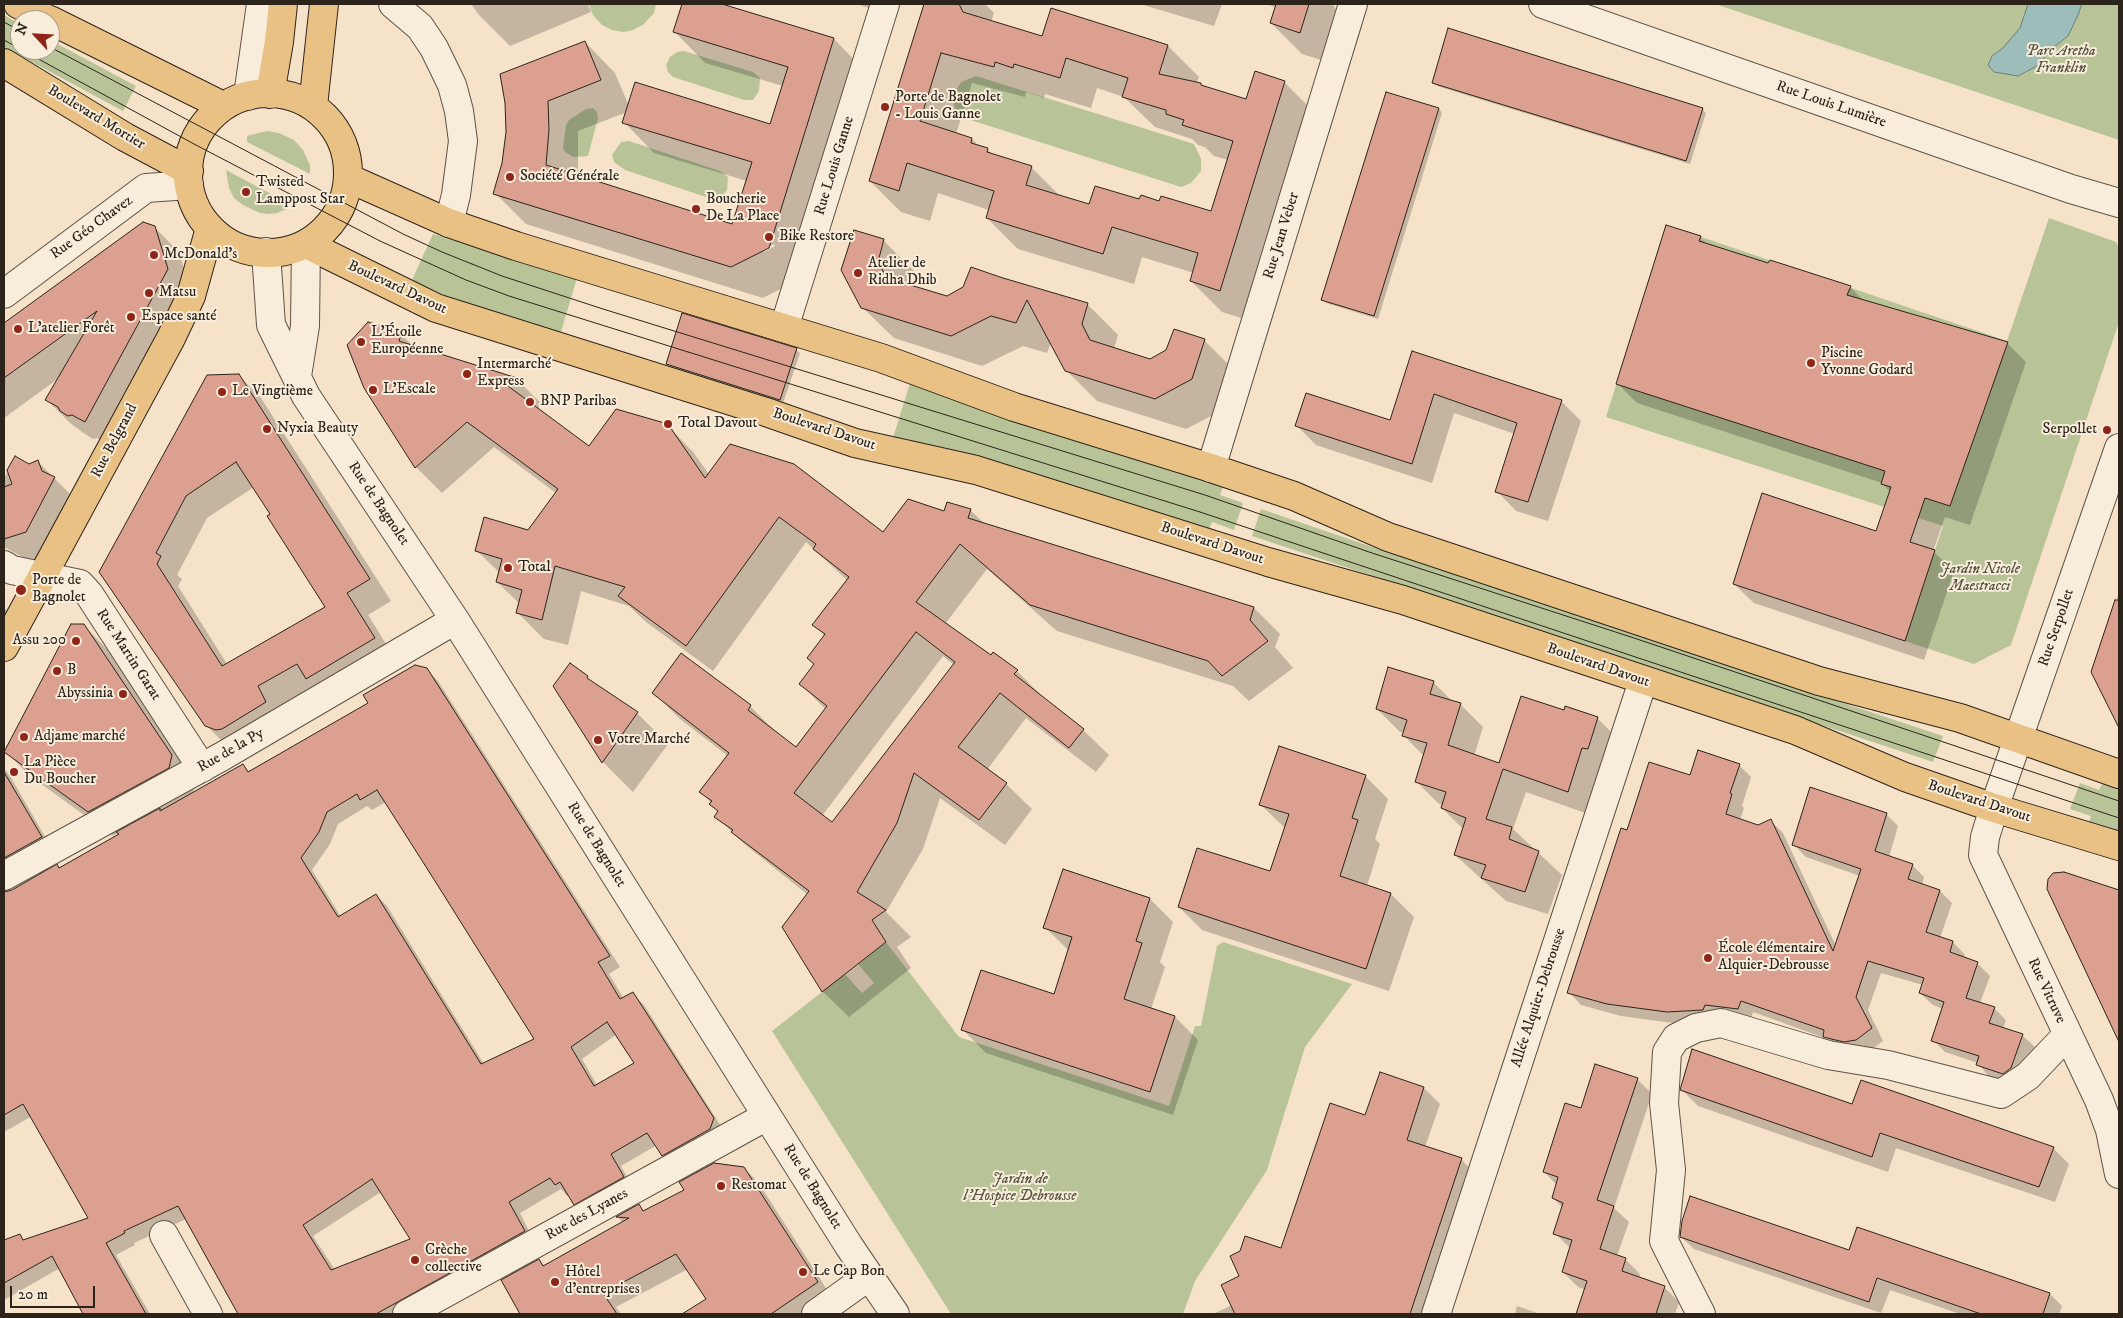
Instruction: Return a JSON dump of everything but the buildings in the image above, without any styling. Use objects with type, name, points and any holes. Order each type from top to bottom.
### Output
[{"type":"main road","points":[[18,4],[30,10]]},
{"type":"main road","points":[[259,95],[279,42],[283,4]]},
{"type":"main road","points":[[313,106],[324,4]]},
{"type":"main road","points":[[60,25],[223,106]]},
{"type":"main road","name":"Boulevard Mortier","points":[[4,63],[189,178]]},
{"type":"main road","points":[[259,95],[290,96],[313,106],[328,119],[341,139],[346,156],[348,178],[342,202],[335,218],[306,244],[283,252],[251,252],[232,244],[210,228],[197,208],[189,178],[194,144],[203,128],[223,106],[259,95]]},
{"type":"main road","points":[[348,178],[449,223],[516,246],[881,358],[1014,407],[1211,468],[1294,496],[1388,536],[1819,681],[1960,718],[2119,774]]},
{"type":"main road","name":"Rue Belgrand","points":[[4,647],[171,338],[191,296],[210,228]]},
{"type":"main road","name":"Boulevard Davout","points":[[306,244],[436,308],[766,412],[855,443],[976,470],[1268,562],[1403,600],[1795,730],[1905,777],[1994,808],[2119,846]]},
{"type":"street","points":[[259,95],[260,4]]},
{"type":"street","points":[[393,4],[420,27],[434,48],[452,85],[459,111],[463,141],[456,195],[449,223]]},
{"type":"street","name":"Rue Louis Ganne","points":[[784,328],[885,4]]},
{"type":"street","name":"Rue Jean Veber","points":[[1211,468],[1353,4]]},
{"type":"street","name":"Rue Louis Lumière","points":[[1543,4],[2119,204]]},
{"type":"street","name":"Rue Géo Chavez","points":[[4,294],[146,188],[189,178]]},
{"type":"street","points":[[297,376],[305,326],[306,244]]},
{"type":"street","name":"Rue de Bagnolet","points":[[266,252],[271,325],[306,396],[455,620],[869,1276],[895,1314]]},
{"type":"street","name":"Rue Serpollet","points":[[1994,808],[2119,448]]},
{"type":"street","name":"Rue Martin Garat","points":[[4,565],[12,570],[80,584],[89,594],[202,768]]},
{"type":"street","name":"Rue de la Py","points":[[4,876],[202,768],[455,620]]},
{"type":"street","name":"Allée Alquier-Debrousse","points":[[1436,1314],[1643,681]]},
{"type":"street","name":"Rue Vitruve","points":[[1994,808],[1985,837],[1984,855],[2099,1100],[2110,1130],[2119,1174]]},
{"type":"street","points":[[1701,1314],[1664,1240],[1671,1170],[1664,1103],[1667,1052],[1676,1038],[1696,1028],[1721,1023],[1828,1056],[1888,1065],[2001,1094],[2028,1076],[2067,1035]]},
{"type":"street","name":"Rue des Lyanes","points":[[407,1314],[768,1116]]},
{"type":"street","points":[[164,1235],[208,1314]]},
{"type":"street","points":[[816,1314],[869,1276]]},
{"type":"green space","points":[[589,4],[656,4],[654,13],[644,24],[624,32],[612,30],[602,25],[593,15]]},
{"type":"green space","name":"Parc Aretha Franklin","points":[[1715,4],[2119,4],[2119,140]]},
{"type":"green space","points":[[4,15],[10,18],[10,50],[4,47]]},
{"type":"green space","points":[[60,45],[136,86],[123,111],[28,60],[60,60]]},
{"type":"green space","points":[[684,51],[753,72],[760,78],[759,91],[753,100],[744,100],[673,77],[668,72],[666,65],[670,57],[677,52]]},
{"type":"green space","points":[[976,76],[1194,144],[1201,159],[1201,171],[1191,183],[1181,187],[961,117],[955,110],[953,96],[961,82]]},
{"type":"green space","points":[[593,108],[597,112],[598,118],[588,156],[573,157],[565,152],[563,148],[566,125],[569,120],[586,109]]},
{"type":"green space","points":[[267,131],[279,133],[294,140],[303,150],[310,165],[310,174],[247,142],[247,136]]},
{"type":"green space","points":[[629,141],[720,171],[728,177],[727,190],[720,199],[712,199],[625,170],[614,162],[612,155],[621,142]]},
{"type":"green space","points":[[226,170],[288,203],[289,208],[269,214],[260,213],[243,205],[234,198],[229,188]]},
{"type":"green space","name":"Piscine Yvonne Godard","points":[[2049,218],[2116,242],[2119,248],[2119,322],[2011,645],[1974,664],[1905,641],[1943,526],[1606,417],[1666,225],[2007,341]]},
{"type":"green space","points":[[433,234],[577,278],[560,335],[450,298],[412,280]]},
{"type":"green space","points":[[910,383],[1011,421],[1223,487],[1220,495],[1243,503],[1234,530],[1212,522],[1209,530],[893,438]]},
{"type":"green space","points":[[1261,509],[1943,736],[1933,762],[1252,536]]},
{"type":"green space","points":[[2080,783],[2099,790],[2103,783],[2119,789],[2119,832],[2089,822],[2091,816],[2070,809]]},
{"type":"green space","name":"Jardin de l'Hospice Debrousse","points":[[886,942],[959,1037],[1169,1106],[1195,1026],[1201,1026],[1217,946],[1223,942],[1352,984],[1305,1047],[1267,1170],[1195,1281],[1183,1314],[951,1314],[772,1031],[845,974],[862,993],[874,983],[858,964]]},
{"type":"water","points":[[2028,4],[2082,4],[2068,36],[2054,47],[2037,66],[2018,76],[1994,72],[1988,65],[1992,56],[2003,48],[2020,28]]},
{"type":"tram line","points":[[4,22],[10,25]]},
{"type":"tram line","points":[[4,40],[10,43]]},
{"type":"tram line","points":[[60,52],[403,234],[502,276],[1205,495],[1372,553],[1634,638],[2119,801]]},
{"type":"tram line","points":[[40,60],[194,144],[380,241],[466,280],[509,296],[1200,512],[2119,818]]},
{"type":"place","name":"Porte de Bagnolet - Louis Ganne","points":[[885,107]]},
{"type":"place","name":"Société Générale","points":[[510,177]]},
{"type":"place","name":"Twisted Lamppost Star","points":[[246,192]]},
{"type":"place","name":"Boucherie De La Place","points":[[696,209]]},
{"type":"place","name":"Bike Restore","points":[[769,237]]},
{"type":"place","name":"McDonald's","points":[[154,255]]},
{"type":"place","name":"Atelier de Ridha Dhib","points":[[858,273]]},
{"type":"place","name":"Matsu","points":[[149,293]]},
{"type":"place","name":"Espace santé","points":[[131,317]]},
{"type":"place","name":"L’atelier Forêt","points":[[18,329]]},
{"type":"place","name":"L'Étoile Européenne","points":[[361,342]]},
{"type":"place","name":"Piscine Yvonne Godard","points":[[1811,363]]},
{"type":"place","name":"Intermarché Express","points":[[467,374]]},
{"type":"place","name":"L'Escale","points":[[373,390]]},
{"type":"place","name":"Le Vingtième","points":[[222,392]]},
{"type":"place","name":"BNP Paribas","points":[[530,402]]},
{"type":"place","name":"Total Davout","points":[[668,424]]},
{"type":"place","name":"Nyxia Beauty","points":[[267,429]]},
{"type":"place","name":"Serpollet","points":[[2107,430]]},
{"type":"place","name":"Total","points":[[508,568]]},
{"type":"place","name":"Porte de Bagnolet","points":[[21,590]]},
{"type":"place","name":"Assu 200","points":[[76,641]]},
{"type":"place","name":"B","points":[[57,671]]},
{"type":"place","name":"Abyssinia","points":[[123,694]]},
{"type":"place","name":"Adjame marché","points":[[24,737]]},
{"type":"place","name":"Votre Marché","points":[[598,740]]},
{"type":"place","name":"La Pièce Du Boucher","points":[[14,772]]},
{"type":"place","name":"École élémentaire Alquier-Debrousse","points":[[1708,958]]},
{"type":"place","name":"Restomat","points":[[721,1186]]},
{"type":"place","name":"Crèche collective","points":[[415,1260]]},
{"type":"place","name":"Le Cap Bon","points":[[803,1272]]},
{"type":"place","name":"Hôtel d'entreprises","points":[[555,1282]]},
{"type":"park label","name":"Jardin Nicole Maestracci","points":[[1980,578]]}]
